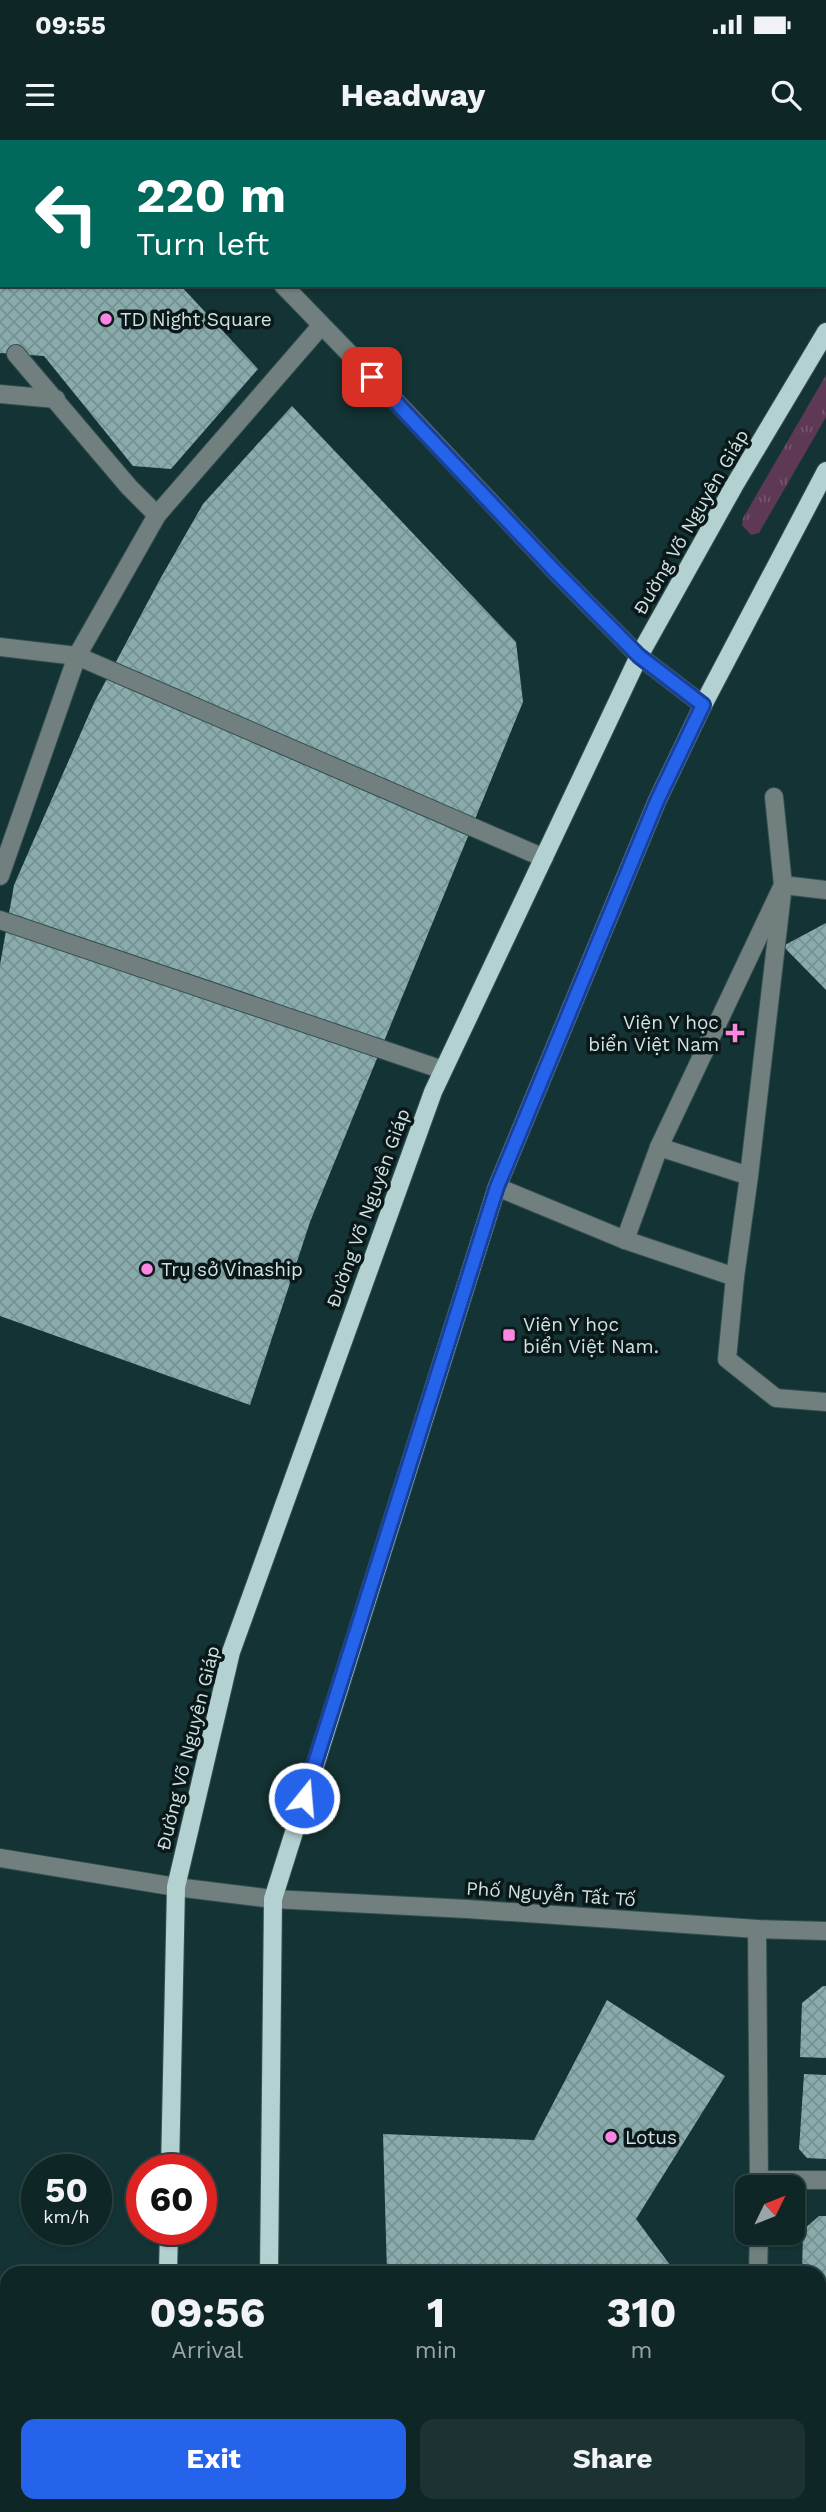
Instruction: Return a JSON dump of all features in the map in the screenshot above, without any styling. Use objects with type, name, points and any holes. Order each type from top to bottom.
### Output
[{"type":"main road","name":"Đường Võ Nguyên Giáp","points":[[170,2154],[176,1887],[231,1652],[433,1091],[639,656],[734,486],[826,331]]},
{"type":"main road","points":[[269,2266],[273,1899],[497,1187],[657,801],[703,705],[826,471]]},
{"type":"main road","points":[[168,2266],[169,2245]]},
{"type":"street","points":[[285,287],[639,656],[703,705]]},
{"type":"street","points":[[0,876],[77,656],[157,515],[321,326]]},
{"type":"street","points":[[16,354],[129,487],[157,515]]},
{"type":"street","points":[[0,394],[56,399]]},
{"type":"street","points":[[0,647],[77,656],[544,858]]},
{"type":"street","points":[[774,797],[783,885],[727,1359],[776,1398],[826,1402]]},
{"type":"street","points":[[625,1240],[659,1147],[783,885]]},
{"type":"street","points":[[783,885],[826,890]]},
{"type":"street","points":[[0,920],[443,1070]]},
{"type":"street","points":[[659,1147],[749,1176]]},
{"type":"street","points":[[497,1187],[625,1240],[735,1277]]},
{"type":"street","name":"Phố Nguyễn Tất Tố","points":[[0,1858],[176,1887],[273,1899],[826,1931]]},
{"type":"street","points":[[757,1929],[759,2175]]},
{"type":"street","points":[[805,2181],[826,2180]]},
{"type":"street","points":[[758,2266],[759,2245]]},
{"type":"green space","points":[[826,375],[826,417],[759,533],[751,535],[742,525],[743,518]]},
{"type":"building","name":"TD Night Square","points":[[0,287],[182,287],[258,369],[171,469],[133,466],[44,356],[0,353]]},
{"type":"building","points":[[292,406],[516,642],[523,702],[310,1222],[250,1405],[0,1316],[0,965],[14,885],[94,703],[203,504]]},
{"type":"building","points":[[826,923],[826,990],[783,946]]},
{"type":"building","points":[[826,1986],[826,2058],[800,2057],[802,2003]]},
{"type":"building","name":"Lotus","points":[[607,2000],[725,2076],[636,2219],[671,2266],[387,2266],[383,2134],[534,2140]]},
{"type":"building","points":[[804,2074],[826,2075],[826,2159],[807,2158],[799,2149]]},
{"type":"building","points":[[819,2216],[826,2216],[826,2266],[802,2266],[805,2228]]},
{"type":"place","name":"TD Night Square","points":[[106,319]]},
{"type":"place","name":"Viện Y học biển Việt Nam","points":[[735,1033]]},
{"type":"place","name":"Trụ sở Vinaship","points":[[147,1269]]},
{"type":"place","name":"Viện Y học biển Việt Nam.","points":[[509,1335]]},
{"type":"place","name":"Lotus","points":[[611,2137]]},
{"type":"route","points":[[304,1798],[497,1187],[606,930],[657,801],[703,705],[639,656],[372,377]]}]
